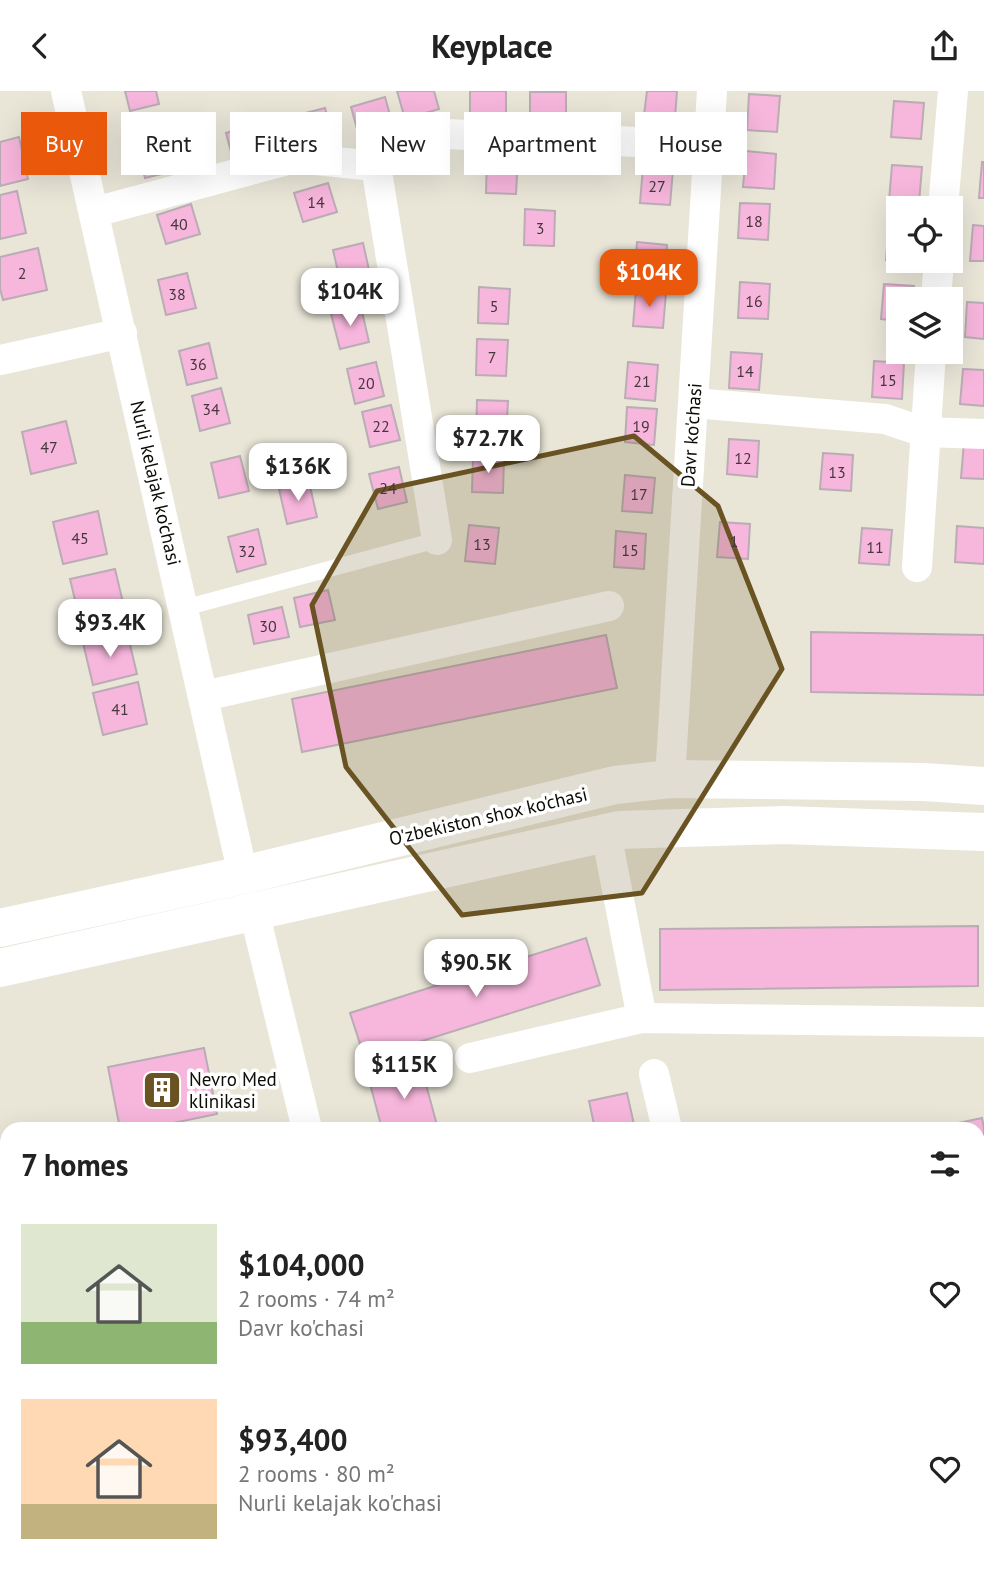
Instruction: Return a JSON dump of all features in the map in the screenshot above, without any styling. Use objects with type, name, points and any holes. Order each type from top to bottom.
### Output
[{"type":"main road","name":"O'zbekiston shox ko'chasi","points":[[0,928],[243,875],[615,785],[670,779],[924,782],[984,786]]},
{"type":"main road","points":[[0,968],[619,830],[784,825],[984,832]]},
{"type":"street","name":"Nurli kelajak ko'chasi","points":[[66,91],[243,875]]},
{"type":"street","name":"Davr ko'chasi","points":[[711,112],[712,91]]},
{"type":"street","points":[[944,196],[953,91]]},
{"type":"street","points":[[450,134],[635,142]]},
{"type":"street","points":[[95,212],[295,158],[356,164]]},
{"type":"street","points":[[377,175],[437,540]]},
{"type":"street","name":"Davr ko'chasi","points":[[670,779],[707,175]]},
{"type":"street","points":[[0,361],[122,333]]},
{"type":"street","points":[[917,567],[930,364]]},
{"type":"street","points":[[693,403],[885,419],[924,432],[984,434]]},
{"type":"street","points":[[204,696],[609,606]]},
{"type":"street","points":[[606,833],[642,1018]]},
{"type":"street","points":[[254,911],[305,1122]]},
{"type":"street","points":[[470,1058],[642,1018],[984,1022]]},
{"type":"street","points":[[654,1074],[665,1122]]},
{"type":"lane","points":[[184,608],[437,540]]},
{"type":"highlighted area","points":[[634,436],[718,506],[782,669],[642,893],[462,915],[346,767],[312,605],[377,491]]},
{"type":"building","points":[[125,91],[156,91],[159,104],[130,111]]},
{"type":"building","points":[[397,91],[434,91],[439,109],[429,112],[403,112]]},
{"type":"building","points":[[470,91],[506,91],[506,112],[470,112]]},
{"type":"building","points":[[647,91],[677,91],[675,112],[644,112]]},
{"type":"building","points":[[530,92],[566,92],[566,112],[530,112]]},
{"type":"building","points":[[749,94],[780,96],[777,132],[747,130]]},
{"type":"building","points":[[385,97],[389,112],[356,112],[356,125],[351,107]]},
{"type":"building","points":[[894,101],[924,103],[921,139],[891,137]]},
{"type":"building","points":[[325,108],[326,112],[309,112]]},
{"type":"building","points":[[230,132],[230,148],[226,133]]},
{"type":"building","points":[[19,137],[21,175],[27,175],[28,179],[0,186],[0,142]]},
{"type":"building","points":[[747,151],[776,154],[774,189],[743,187],[744,175],[747,175]]},
{"type":"building","points":[[982,162],[984,198],[979,198]]},
{"type":"building","points":[[892,165],[922,167],[920,196],[889,196]]},
{"type":"building","points":[[486,175],[517,175],[516,194],[486,193]]},
{"type":"building","points":[[642,175],[673,175],[670,205],[640,203]]},
{"type":"building","points":[[328,183],[337,212],[303,222],[294,193]]},
{"type":"building","points":[[17,191],[26,233],[0,239],[0,195]]},
{"type":"building","points":[[740,203],[770,204],[768,240],[738,238]]},
{"type":"building","points":[[191,204],[200,234],[166,244],[157,215]]},
{"type":"building","points":[[525,209],[555,211],[554,246],[524,245]]},
{"type":"building","points":[[973,225],[984,226],[984,261],[970,261]]},
{"type":"building","points":[[637,242],[667,245],[664,280],[634,278]]},
{"type":"building","points":[[363,243],[371,279],[341,285],[333,250]]},
{"type":"building","points":[[38,248],[47,290],[3,300],[0,289],[0,257]]},
{"type":"building","points":[[187,273],[196,308],[166,315],[158,280]]},
{"type":"building","points":[[740,282],[770,284],[768,319],[738,318]]},
{"type":"building","points":[[884,284],[914,286],[886,287],[886,320],[881,319]]},
{"type":"building","points":[[479,287],[510,289],[508,324],[478,323]]},
{"type":"building","points":[[636,290],[666,293],[663,328],[633,326]]},
{"type":"building","points":[[967,302],[984,303],[984,339],[965,337]]},
{"type":"building","points":[[361,307],[369,342],[340,349],[331,314]]},
{"type":"building","points":[[477,339],[508,340],[506,376],[476,375]]},
{"type":"building","points":[[209,343],[217,378],[187,385],[179,351]]},
{"type":"building","points":[[731,352],[762,354],[759,390],[729,388]]},
{"type":"building","points":[[874,361],[904,364],[902,399],[872,397]]},
{"type":"building","points":[[376,362],[384,396],[355,404],[347,369]]},
{"type":"building","points":[[628,362],[658,365],[655,401],[625,398]]},
{"type":"building","points":[[963,369],[984,370],[984,406],[960,404]]},
{"type":"building","points":[[221,388],[230,423],[200,431],[192,396]]},
{"type":"building","points":[[477,400],[508,401],[506,437],[476,436]]},
{"type":"building","points":[[391,405],[400,440],[370,447],[362,412]]},
{"type":"building","points":[[627,407],[657,409],[654,445],[625,442]]},
{"type":"building","points":[[66,421],[76,463],[31,474],[22,432]]},
{"type":"building","points":[[729,439],[759,441],[757,477],[727,474]]},
{"type":"building","points":[[964,442],[984,443],[984,479],[961,478]]},
{"type":"building","points":[[823,453],[853,455],[851,491],[820,489]]},
{"type":"building","points":[[240,456],[249,491],[219,498],[211,463]]},
{"type":"building","points":[[473,456],[504,457],[503,493],[472,492]]},
{"type":"building","points":[[399,467],[407,502],[378,509],[369,474]]},
{"type":"building","points":[[625,475],[655,478],[652,513],[622,511]]},
{"type":"building","points":[[309,482],[317,517],[287,524],[279,489]]},
{"type":"building","points":[[98,511],[107,554],[63,564],[53,522]]},
{"type":"building","points":[[720,522],[750,524],[748,559],[717,557]]},
{"type":"building","points":[[469,525],[499,528],[495,564],[465,561]]},
{"type":"building","points":[[957,526],[984,528],[984,564],[955,562]]},
{"type":"building","points":[[862,528],[892,530],[889,565],[859,563]]},
{"type":"building","points":[[258,529],[266,564],[237,572],[228,537]]},
{"type":"building","points":[[616,531],[646,534],[644,569],[614,567]]},
{"type":"building","points":[[115,569],[125,611],[80,621],[70,579]]},
{"type":"building","points":[[328,590],[335,620],[300,627],[294,598]]},
{"type":"building","points":[[282,607],[289,637],[254,644],[248,615]]},
{"type":"building","points":[[127,632],[137,674],[93,685],[83,643]]},
{"type":"building","points":[[811,632],[984,635],[984,695],[811,692]]},
{"type":"building","points":[[606,635],[617,688],[302,752],[292,699]]},
{"type":"building","points":[[138,682],[147,724],[103,735],[93,693]]},
{"type":"building","points":[[978,926],[978,986],[660,990],[660,929]]},
{"type":"building","points":[[586,938],[600,985],[365,1059],[350,1013]]},
{"type":"building","name":"Nevro Med klinikasi","points":[[204,1048],[217,1114],[178,1122],[119,1122],[108,1067]]},
{"type":"building","points":[[421,1066],[436,1122],[380,1122],[369,1080]]},
{"type":"building","points":[[627,1093],[633,1122],[594,1122],[589,1101]]},
{"type":"building","points":[[982,1118],[983,1122],[963,1122]]},
{"type":"place","name":"Nevro Med klinikasi","points":[[162,1090]]}]
